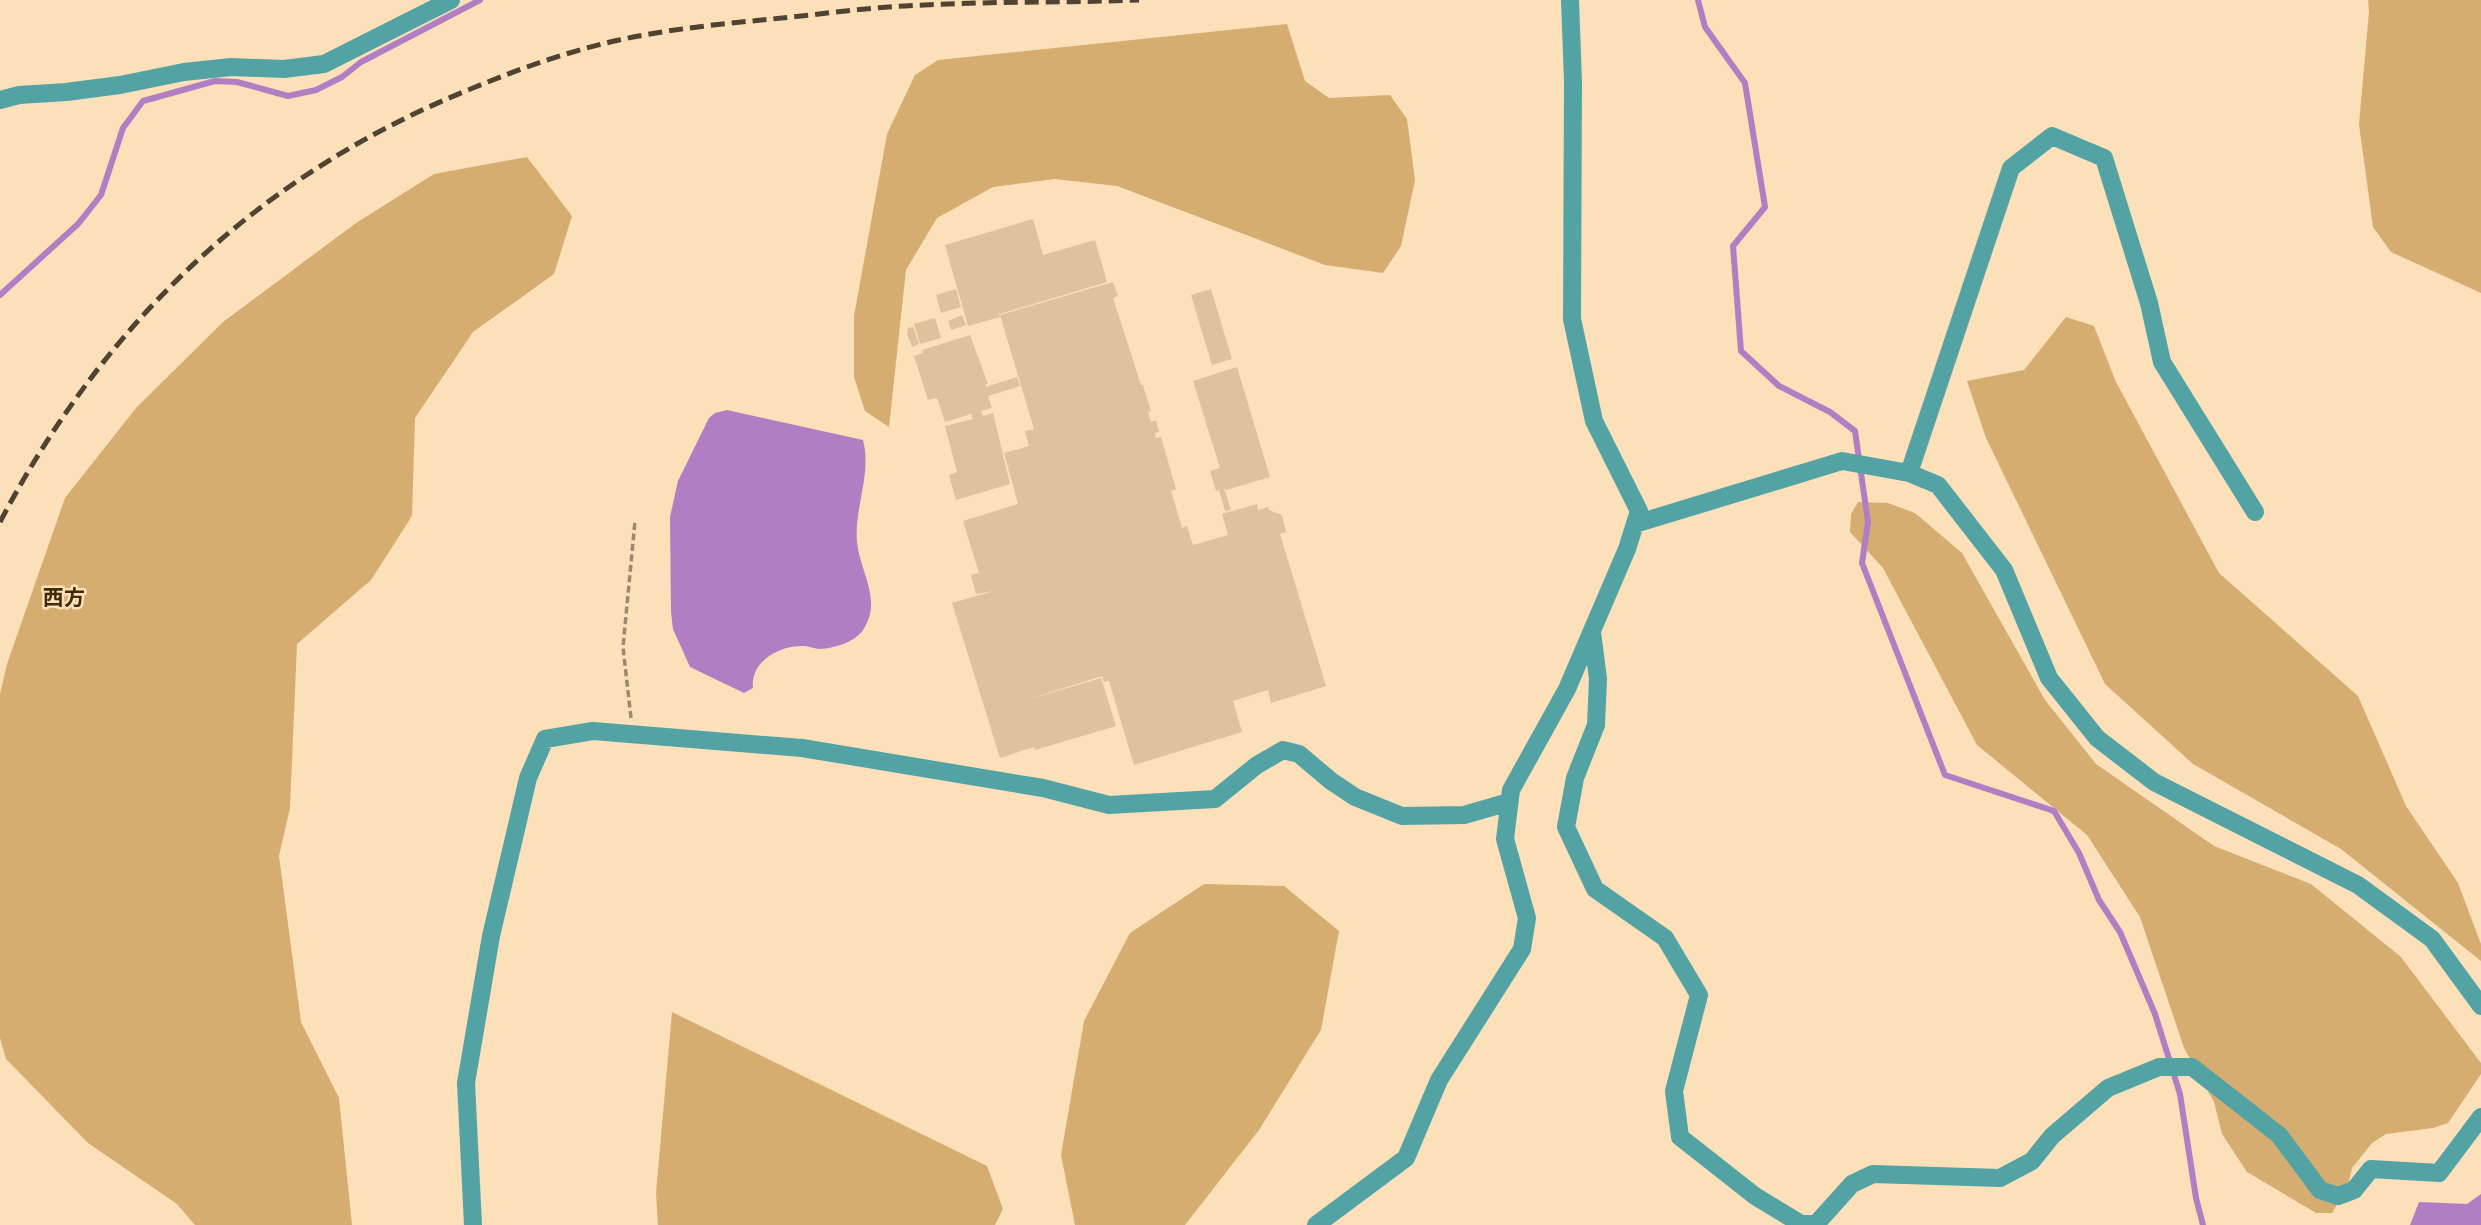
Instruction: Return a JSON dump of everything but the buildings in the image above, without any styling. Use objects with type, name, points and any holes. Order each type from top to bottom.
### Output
[{"type":"street","points":[[0,100],[19,95],[120,85],[184,72],[231,67],[284,69],[324,64],[451,0]]},
{"type":"street","points":[[1316,1225],[1406,1157],[1439,1080],[1522,950],[1527,918],[1506,839],[1511,790],[1567,689],[1639,511],[1594,421],[1572,319],[1573,82],[1570,0]]},
{"type":"street","points":[[1909,473],[2011,168],[2052,136],[2104,158],[2149,303],[2162,362],[2255,512]]},
{"type":"street","points":[[1635,524],[1842,461],[1909,473],[1938,485],[2004,570],[2049,678],[2097,738],[2154,782],[2357,885],[2432,939],[2481,1006]]},
{"type":"street","points":[[1592,632],[1598,679],[1596,725],[1575,778],[1566,827],[1595,889],[1665,938],[1699,995],[1674,1090],[1680,1137],[1755,1196],[1801,1224],[1816,1224],[1852,1184],[1873,1174],[2000,1178],[2032,1161],[2052,1136],[2108,1088],[2158,1067],[2192,1067],[2279,1135],[2320,1190],[2338,1196],[2354,1190],[2371,1169],[2439,1173],[2481,1117]]},
{"type":"street","points":[[473,1225],[466,1083],[491,936],[528,778],[545,738],[593,731],[802,748],[1043,788],[1109,805],[1215,799],[1257,765],[1283,750],[1299,754],[1354,797],[1402,816],[1464,815],[1509,802]]},
{"type":"path","points":[[632,735],[623,647],[635,521]]},
{"type":"shaded area","points":[[2368,0],[2481,0],[2481,293],[2391,252],[2373,227],[2359,124]]},
{"type":"shaded area","points":[[1287,24],[1305,81],[1329,98],[1390,95],[1407,119],[1415,180],[1401,246],[1383,273],[1325,265],[1117,186],[1055,179],[993,187],[937,218],[906,270],[889,427],[865,411],[854,377],[854,316],[887,134],[915,75],[938,60]]},
{"type":"shaded area","points":[[527,157],[572,216],[554,274],[473,332],[415,418],[412,516],[371,580],[297,644],[290,808],[279,856],[301,1022],[339,1098],[352,1225],[195,1225],[177,1204],[88,1143],[6,1059],[0,1038],[0,694],[7,664],[65,498],[136,408],[223,322],[356,223],[434,174]]},
{"type":"shaded area","points":[[2066,317],[2094,326],[2116,382],[2219,573],[2358,696],[2406,806],[2458,883],[2481,944],[2481,961],[2341,849],[2193,764],[2105,684],[1986,438],[1967,381],[2024,370]]},
{"type":"shaded area","points":[[727,410],[863,440],[865,453],[857,542],[871,597],[869,619],[859,634],[844,644],[820,649],[795,646],[768,656],[756,670],[753,688],[744,693],[690,667],[673,629],[671,612],[670,517],[678,481],[709,418],[715,413]]},
{"type":"shaded area","points":[[1858,502],[1888,503],[1915,513],[1962,553],[2045,700],[2096,764],[2214,846],[2311,884],[2401,957],[2481,1063],[2481,1074],[2448,1123],[2433,1128],[2386,1134],[2372,1143],[2352,1168],[2348,1186],[2332,1213],[2316,1213],[2247,1172],[2222,1134],[2214,1102],[2184,1048],[2140,917],[2087,835],[1977,745],[1883,568],[1850,532],[1851,514]]},
{"type":"shaded area","points":[[1204,884],[1284,886],[1339,931],[1321,1030],[1259,1130],[1185,1225],[1075,1225],[1061,1155],[1084,1021],[1130,933]]},
{"type":"shaded area","points":[[672,1012],[987,1166],[1003,1209],[995,1225],[658,1225],[656,1193]]},
{"type":"shaded area","points":[[2481,1194],[2481,1225],[2410,1225],[2419,1202],[2467,1204]]},
{"type":"waterway","points":[[0,295],[78,224],[101,195],[123,128],[143,101],[215,81],[237,82],[288,96],[316,90],[342,77],[361,62],[480,0]]},
{"type":"waterway","points":[[1698,0],[1705,27],[1745,83],[1765,207],[1733,246],[1741,351],[1779,386],[1830,412],[1855,431],[1868,522],[1862,563],[1945,775],[2054,811],[2079,853],[2099,900],[2120,932],[2155,1014],[2180,1094],[2196,1198],[2203,1225]]},
{"type":"railway","points":[[0,522],[42,449],[89,381],[140,318],[197,261],[258,209],[325,163],[396,123],[473,88],[545,61],[600,44],[657,33],[888,7],[1139,0]]},
{"type":"district","name":"西方","points":[[64,598]]}]
